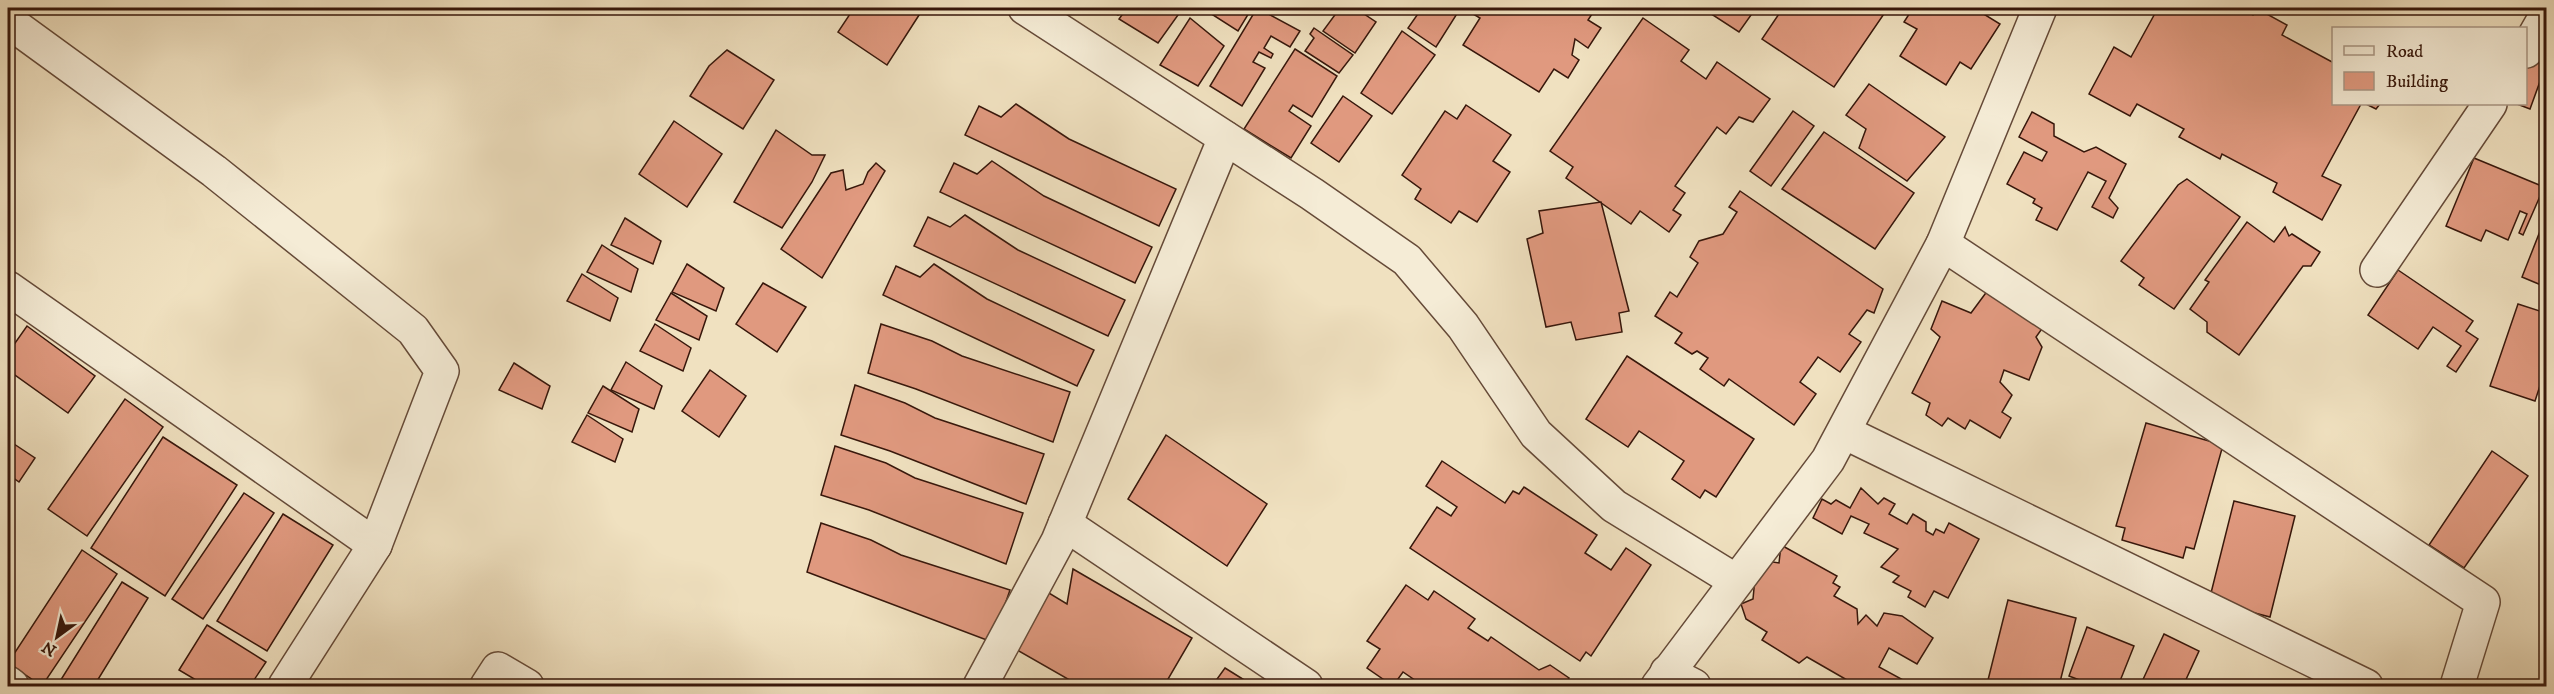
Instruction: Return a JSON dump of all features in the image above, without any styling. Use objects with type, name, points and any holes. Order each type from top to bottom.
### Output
[{"type":"street","points":[[1025,8],[1407,260],[1463,326],[1536,434],[1614,506],[1736,581]]},
{"type":"street","points":[[1673,682],[1736,581],[1828,460],[1844,432],[1943,244],[2040,8]]},
{"type":"street","points":[[2527,49],[2547,16]]},
{"type":"street","points":[[8,21],[214,171],[413,330],[442,371],[375,545],[285,687]]},
{"type":"street","points":[[2378,270],[2489,105]]},
{"type":"street","points":[[980,687],[1065,524],[1225,138]]},
{"type":"street","points":[[1943,244],[2483,602],[2457,687]]},
{"type":"street","points":[[8,288],[375,545]]},
{"type":"street","points":[[1844,432],[2366,687]]},
{"type":"street","points":[[1065,524],[1305,687]]},
{"type":"street","points":[[487,687],[498,669],[527,687]]},
{"type":"street","points":[[8,683],[12,687]]},
{"type":"building","points":[[854,8],[935,8],[921,12],[887,65],[838,32]]},
{"type":"building","points":[[1106,8],[1123,8],[1118,15]]},
{"type":"building","points":[[1127,8],[1183,8],[1158,43],[1119,19]]},
{"type":"building","points":[[1202,8],[1252,8],[1238,31]]},
{"type":"building","points":[[1257,8],[1300,31],[1290,47],[1271,36],[1264,48],[1273,54],[1271,58],[1259,52],[1253,62],[1265,68],[1242,106],[1210,86]]},
{"type":"building","points":[[1340,8],[1355,8],[1376,22],[1355,53],[1323,31]]},
{"type":"building","points":[[1422,8],[1460,9],[1436,47],[1408,28]]},
{"type":"building","points":[[1476,8],[1596,8],[1588,20],[1601,28],[1588,48],[1575,39],[1572,55],[1579,60],[1568,78],[1554,69],[1539,92],[1463,45],[1480,18],[1473,14]]},
{"type":"building","points":[[1702,8],[1756,8],[1739,32]]},
{"type":"building","points":[[1783,8],[1888,8],[1834,87],[1762,39]]},
{"type":"building","points":[[1913,8],[1974,8],[2000,24],[1971,69],[1960,62],[1946,85],[1900,56],[1917,29],[1904,22]]},
{"type":"building","points":[[2158,8],[2240,8],[2253,15],[2256,8],[2287,25],[2282,35],[2332,62],[2332,105],[2360,105],[2322,176],[2341,185],[2322,220],[2273,192],[2277,183],[2222,154],[2220,159],[2179,137],[2184,129],[2137,104],[2130,116],[2089,94],[2114,47],[2131,57]]},
{"type":"building","points":[[1190,18],[1224,46],[1198,86],[1160,65]]},
{"type":"building","points":[[1643,18],[1689,50],[1681,61],[1706,79],[1717,62],[1770,99],[1753,122],[1739,117],[1726,134],[1717,127],[1675,186],[1685,193],[1673,210],[1681,215],[1669,232],[1640,211],[1631,224],[1566,178],[1573,167],[1550,151]]},
{"type":"building","points":[[1314,28],[1353,55],[1339,73],[1305,51],[1314,38],[1310,34]]},
{"type":"building","points":[[1402,31],[1435,55],[1392,114],[1361,93]]},
{"type":"building","points":[[2531,45],[2546,50],[2546,77],[2542,76],[2530,109],[2520,105],[2527,105],[2527,58]]},
{"type":"building","points":[[1295,49],[1337,76],[1312,117],[1293,105],[1289,111],[1311,126],[1291,158],[1244,129]]},
{"type":"building","points":[[727,50],[774,80],[743,129],[690,96],[709,66]]},
{"type":"building","points":[[1869,84],[1945,137],[1907,181],[1859,148],[1866,129],[1846,115]]},
{"type":"building","points":[[1343,96],[1372,116],[1339,162],[1311,143]]},
{"type":"building","points":[[1016,104],[1069,139],[1176,189],[1159,226],[965,135],[979,106],[1001,117]]},
{"type":"building","points":[[1466,105],[1511,135],[1493,161],[1510,172],[1477,222],[1459,211],[1451,223],[1415,199],[1421,189],[1402,175],[1445,111],[1457,119]]},
{"type":"building","points":[[1793,111],[1814,126],[1771,186],[1750,171]]},
{"type":"building","points":[[2032,112],[2054,124],[2054,136],[2084,152],[2096,147],[2126,164],[2109,198],[2118,208],[2113,218],[2092,207],[2106,181],[2088,172],[2057,230],[2036,220],[2042,208],[2033,203],[2035,199],[2007,184],[2024,152],[2042,161],[2047,152],[2019,137]]},
{"type":"building","points":[[674,121],[722,154],[687,207],[639,174]]},
{"type":"building","points":[[776,130],[812,155],[825,155],[812,182],[782,228],[734,202]]},
{"type":"building","points":[[1824,132],[1914,193],[1875,249],[1782,189]]},
{"type":"building","points":[[2474,158],[2544,187],[2523,235],[2519,233],[2527,214],[2520,211],[2508,240],[2486,230],[2481,241],[2446,226]]},
{"type":"building","points":[[992,161],[1044,196],[1152,247],[1135,283],[940,192],[954,163],[977,174]]},
{"type":"building","points":[[876,163],[885,171],[822,278],[781,249],[831,173],[843,170],[846,190],[863,184],[868,172]]},
{"type":"building","points":[[2187,179],[2240,217],[2174,309],[2139,285],[2144,278],[2121,261],[2178,185]]},
{"type":"building","points":[[1740,191],[1883,289],[1874,313],[1867,310],[1849,334],[1861,342],[1840,372],[1818,357],[1800,382],[1816,394],[1794,425],[1729,379],[1724,386],[1700,369],[1708,358],[1697,351],[1692,354],[1675,343],[1682,333],[1655,316],[1670,292],[1677,297],[1698,263],[1690,257],[1699,241],[1723,234],[1737,212],[1729,207]]},
{"type":"building","points":[[1601,202],[1629,311],[1619,313],[1622,332],[1576,340],[1571,322],[1546,327],[1527,239],[1543,233],[1539,211]]},
{"type":"building","points":[[965,215],[1018,250],[1125,300],[1108,336],[914,246],[928,217],[950,227]]},
{"type":"building","points":[[2546,216],[2546,287],[2522,277]]},
{"type":"building","points":[[625,218],[661,241],[653,264],[611,245]]},
{"type":"building","points":[[2247,222],[2274,242],[2285,227],[2289,236],[2292,234],[2320,252],[2311,266],[2303,266],[2239,355],[2207,332],[2207,322],[2190,309],[2209,282],[2205,280]]},
{"type":"building","points":[[602,245],[638,269],[631,292],[587,272]]},
{"type":"building","points":[[687,264],[724,288],[716,311],[672,292]]},
{"type":"building","points":[[934,264],[987,299],[1094,350],[1077,386],[883,295],[896,266],[920,277]]},
{"type":"building","points":[[2398,270],[2473,321],[2466,331],[2478,339],[2456,372],[2447,366],[2461,346],[2433,327],[2418,349],[2368,315]]},
{"type":"building","points":[[582,274],[618,298],[610,321],[567,301]]},
{"type":"building","points":[[763,283],[806,307],[777,352],[736,324]]},
{"type":"building","points":[[1988,290],[2046,323],[2036,337],[2042,347],[2029,380],[2004,370],[2000,382],[2012,395],[2002,412],[2011,418],[2000,438],[1970,420],[1965,429],[1948,418],[1942,426],[1926,415],[1930,403],[1912,393],[1940,337],[1931,329],[1942,301],[1971,313]]},
{"type":"building","points":[[671,293],[707,316],[699,340],[656,320]]},
{"type":"building","points":[[2518,304],[2546,313],[2546,367],[2535,401],[2490,386]]},
{"type":"building","points":[[655,324],[691,348],[683,371],[640,351]]},
{"type":"building","points":[[881,324],[932,341],[962,356],[1070,392],[1053,442],[868,373]]},
{"type":"building","points":[[27,326],[95,376],[68,413],[8,370],[8,353]]},
{"type":"building","points":[[1627,356],[1754,439],[1716,497],[1705,490],[1700,498],[1672,479],[1684,461],[1639,431],[1628,447],[1586,419]]},
{"type":"building","points":[[626,362],[662,386],[654,409],[611,390]]},
{"type":"building","points":[[514,363],[550,386],[542,409],[499,390]]},
{"type":"building","points":[[710,370],[746,396],[719,437],[682,411]]},
{"type":"building","points":[[855,385],[905,403],[935,418],[1044,454],[1026,504],[890,451],[841,435]]},
{"type":"building","points":[[603,386],[639,409],[632,432],[588,413]]},
{"type":"building","points":[[125,399],[163,427],[87,536],[48,509]]},
{"type":"building","points":[[587,415],[623,439],[615,462],[572,442]]},
{"type":"building","points":[[2146,423],[2223,445],[2194,549],[2186,547],[2183,558],[2122,540],[2125,528],[2116,526]]},
{"type":"building","points":[[1166,435],[1267,504],[1227,566],[1128,499]]},
{"type":"building","points":[[163,437],[237,485],[165,596],[91,548]]},
{"type":"building","points":[[8,440],[35,458],[19,482],[8,474]]},
{"type":"building","points":[[835,446],[886,463],[915,478],[1023,513],[1006,564],[869,510],[821,495]]},
{"type":"building","points":[[2492,451],[2528,476],[2464,568],[2429,545]]},
{"type":"building","points":[[1442,461],[1505,503],[1513,491],[1519,494],[1524,487],[1597,535],[1585,553],[1611,570],[1626,548],[1651,565],[1591,656],[1586,652],[1580,661],[1410,548],[1437,507],[1451,516],[1457,507],[1426,486]]},
{"type":"building","points":[[1861,488],[1878,504],[1884,498],[1895,504],[1889,514],[1907,524],[1913,514],[1926,522],[1926,531],[1933,535],[1936,529],[1944,533],[1949,523],[1979,539],[1948,598],[1934,591],[1925,607],[1908,597],[1911,591],[1893,582],[1899,576],[1881,567],[1898,549],[1864,533],[1869,524],[1851,516],[1842,534],[1813,518],[1822,499],[1831,504],[1836,500],[1850,508]]},
{"type":"building","points":[[244,493],[274,513],[203,619],[172,599]]},
{"type":"building","points":[[2234,501],[2295,516],[2270,617],[2209,601]]},
{"type":"building","points":[[283,514],[333,545],[267,651],[217,621]]},
{"type":"building","points":[[821,523],[871,540],[901,555],[1010,590],[992,642],[807,572]]},
{"type":"building","points":[[1781,545],[1837,576],[1833,583],[1840,587],[1834,596],[1857,609],[1858,624],[1866,615],[1877,626],[1884,613],[1902,616],[1933,638],[1917,664],[1889,648],[1879,667],[1905,681],[1902,686],[1854,686],[1807,657],[1799,663],[1762,640],[1767,632],[1746,619],[1741,604],[1753,599],[1755,578],[1766,561],[1779,563]]},
{"type":"building","points":[[82,550],[117,574],[42,686],[8,663]]},
{"type":"building","points":[[1073,569],[1192,638],[1164,686],[1080,686],[1017,650],[1049,593],[1067,604]]},
{"type":"building","points":[[122,582],[148,598],[94,686],[57,686]]},
{"type":"building","points":[[1406,585],[1428,600],[1434,591],[1475,619],[1468,628],[1488,641],[1491,637],[1539,670],[1550,665],[1569,678],[1565,685],[1567,686],[1412,686],[1416,681],[1403,672],[1393,686],[1367,668],[1380,649],[1367,641]]},
{"type":"building","points":[[2008,600],[2076,618],[2059,686],[2014,686],[1988,680]]},
{"type":"building","points":[[207,625],[266,662],[250,686],[206,686],[179,670]]},
{"type":"building","points":[[2087,627],[2134,646],[2118,686],[2095,686],[2069,676]]},
{"type":"building","points":[[2164,634],[2199,651],[2183,686],[2140,686]]},
{"type":"building","points":[[1225,668],[1254,686],[1212,686]]}]
